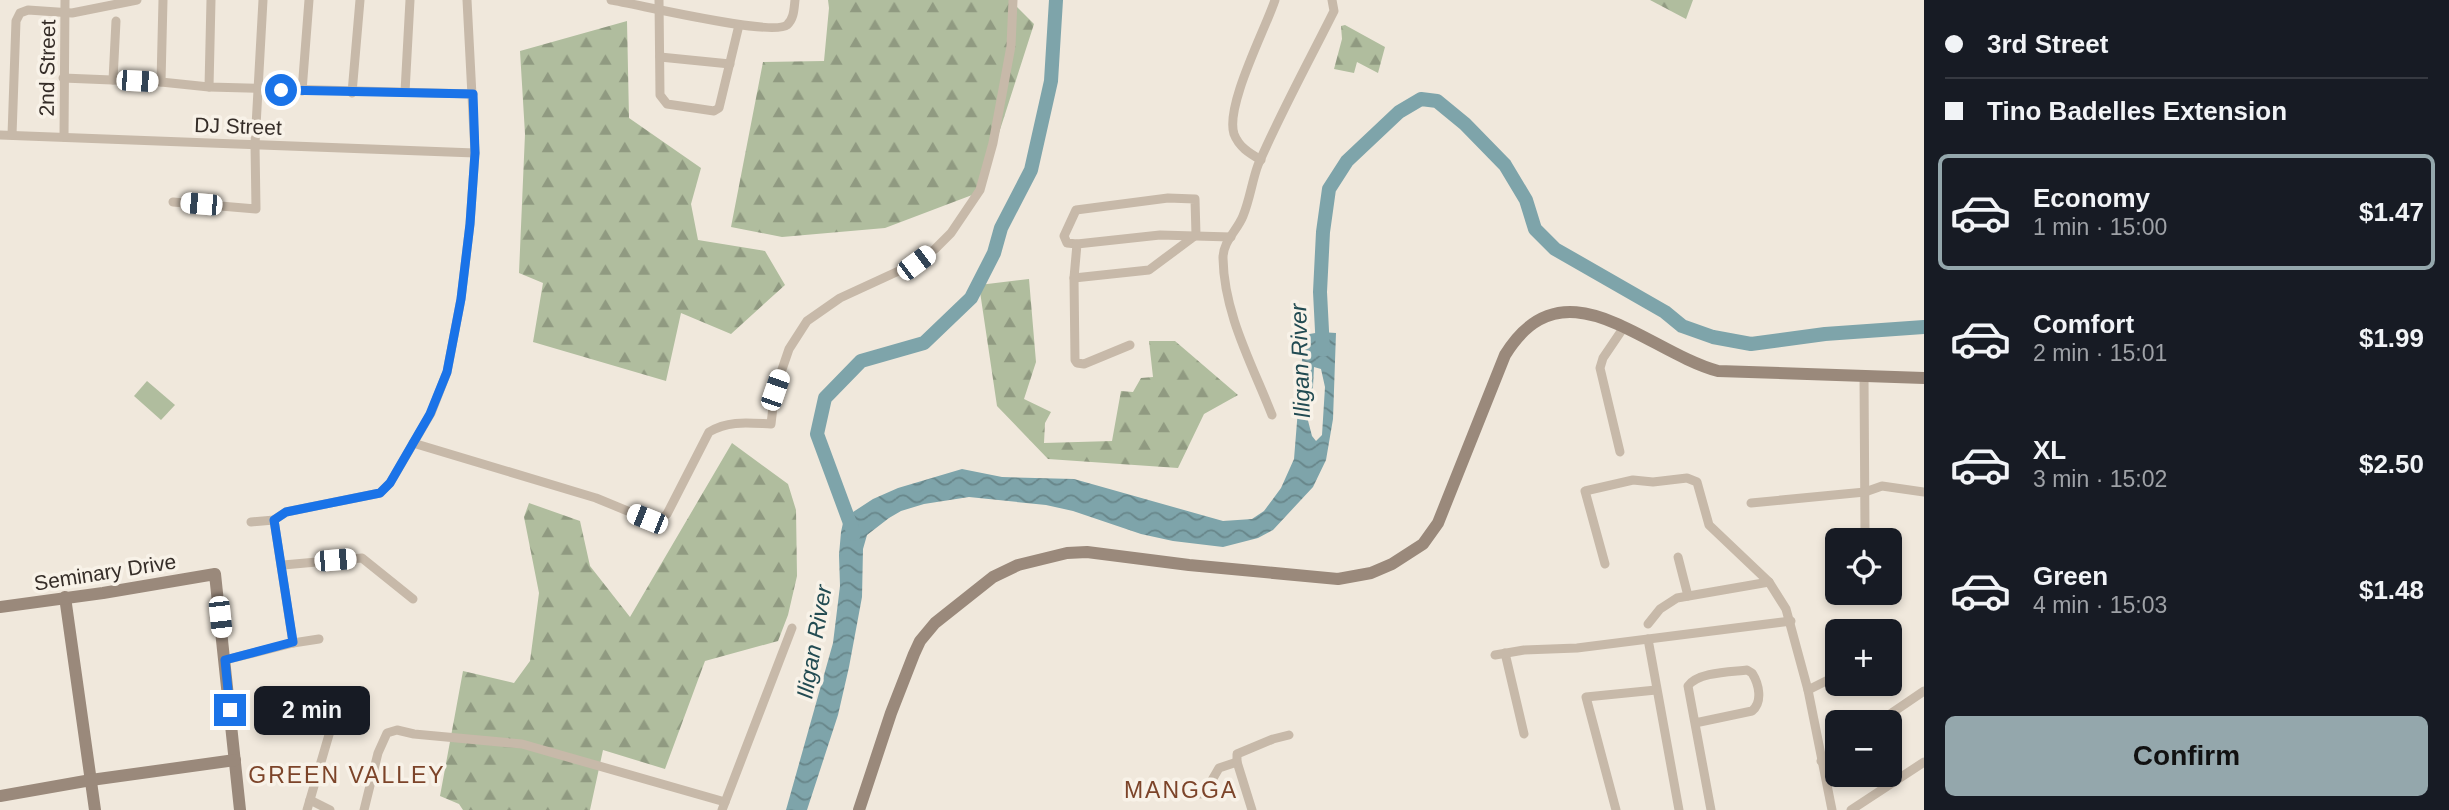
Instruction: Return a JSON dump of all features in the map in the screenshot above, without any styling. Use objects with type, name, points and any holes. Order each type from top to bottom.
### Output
[{"type":"street","name":"2nd Street","points":[[64,137],[65,0]]},
{"type":"street","points":[[12,135],[16,21],[20,13],[28,10],[65,13],[137,0]]},
{"type":"street","points":[[161,82],[163,0]]},
{"type":"street","points":[[209,87],[211,0]]},
{"type":"street","points":[[173,202],[256,209],[255,144],[263,0]]},
{"type":"street","points":[[302,91],[309,0]]},
{"type":"street","points":[[352,93],[360,0]]},
{"type":"street","points":[[405,92],[410,0]]},
{"type":"street","points":[[251,522],[274,520],[286,512],[380,493],[390,483],[430,414],[447,372],[461,299],[469,236],[475,153],[467,0]]},
{"type":"street","points":[[611,0],[659,4],[739,25],[778,28],[786,26],[792,18],[795,0]]},
{"type":"street","points":[[413,443],[596,498],[647,519],[662,518],[709,432],[732,422],[771,424],[775,390],[789,349],[807,321],[840,298],[916,263],[951,233],[968,210],[986,174],[993,143],[1011,46],[1013,0]]},
{"type":"street","points":[[1261,160],[1238,142],[1233,121],[1248,68],[1275,0]]},
{"type":"street","points":[[1272,415],[1231,313],[1226,295],[1224,247],[1242,220],[1261,160],[1288,97],[1334,11],[1332,0]]},
{"type":"street","points":[[659,4],[662,101],[667,104],[714,111],[719,108],[739,25]]},
{"type":"street","points":[[113,80],[116,21]]},
{"type":"street","points":[[660,57],[730,64]]},
{"type":"street","points":[[63,78],[352,93],[473,94]]},
{"type":"street","name":"DJ Street","points":[[0,135],[475,153]]},
{"type":"street","points":[[1196,235],[1195,199],[1168,198],[1076,210],[1064,236],[1067,243],[1077,244],[1160,235],[1231,237]]},
{"type":"street","points":[[1074,278],[1149,270],[1196,235]]},
{"type":"street","points":[[1077,244],[1073,351],[1077,363],[1084,364],[1130,345]]},
{"type":"street","points":[[859,810],[891,713],[920,641],[935,623],[993,577],[1018,565],[1067,553],[1087,552],[1326,579],[1371,573],[1408,555],[1432,533],[1505,355],[1514,340],[1535,323],[1560,312],[1580,311],[1601,317],[1686,361],[1718,371],[1924,378]]},
{"type":"street","points":[[1620,452],[1600,368],[1603,358],[1624,327]]},
{"type":"street","points":[[1864,374],[1865,528]]},
{"type":"street","points":[[1605,564],[1585,491],[1633,480],[1653,482],[1693,479],[1700,487],[1709,525],[1769,582],[1791,621],[1832,810]]},
{"type":"street","points":[[1751,503],[1864,492],[1882,486],[1924,492]]},
{"type":"street","points":[[274,520],[293,642]]},
{"type":"street","points":[[1678,557],[1688,596]]},
{"type":"street","points":[[282,565],[362,558],[413,599]]},
{"type":"street","name":"Seminary Drive","points":[[0,607],[215,574],[225,660]]},
{"type":"street","points":[[1648,624],[1667,603],[1688,596],[1769,582]]},
{"type":"street","points":[[65,597],[95,810]]},
{"type":"street","points":[[1495,655],[1791,621]]},
{"type":"street","points":[[364,810],[378,754],[387,733],[397,730],[522,744],[723,806],[792,628]]},
{"type":"street","points":[[240,810],[225,660],[293,642],[318,639]]},
{"type":"street","points":[[1648,639],[1679,810]]},
{"type":"street","points":[[1505,653],[1524,734]]},
{"type":"street","points":[[1695,723],[1752,711],[1759,701],[1758,688],[1752,673],[1747,670],[1706,676],[1690,682],[1688,686],[1711,810]]},
{"type":"street","points":[[1808,690],[1825,682]]},
{"type":"street","points":[[1616,810],[1586,697],[1656,690]]},
{"type":"street","points":[[1896,710],[1924,691]]},
{"type":"street","points":[[307,810],[340,697]]},
{"type":"street","points":[[1252,810],[1236,757],[1240,751],[1289,735]]},
{"type":"street","points":[[1821,761],[1825,758]]},
{"type":"street","points":[[0,796],[235,760]]},
{"type":"street","points":[[1201,794],[1208,788],[1219,768],[1237,762]]},
{"type":"street","points":[[1852,810],[1924,762]]},
{"type":"street","points":[[310,800],[330,810]]},
{"type":"green space","points":[[828,0],[1010,0],[1034,24],[980,192],[885,228],[782,237],[731,227],[763,62],[824,61]]},
{"type":"green space","points":[[1650,0],[1693,0],[1686,19]]},
{"type":"green space","points":[[627,21],[629,118],[701,168],[691,204],[698,240],[765,251],[785,285],[731,334],[681,313],[666,381],[533,342],[543,283],[519,273],[525,134],[520,51]]},
{"type":"green space","points":[[1345,25],[1385,47],[1378,73],[1357,62],[1354,73],[1334,69],[1342,39],[1341,26]]},
{"type":"green space","points":[[1029,279],[1036,362],[1024,399],[1051,412],[1045,423],[1044,443],[1112,441],[1121,391],[1133,392],[1141,378],[1153,377],[1149,341],[1175,341],[1238,395],[1204,414],[1178,468],[1048,459],[997,406],[979,285]]},
{"type":"green space","points":[[147,381],[175,405],[161,420],[134,396]]},
{"type":"green space","points":[[732,443],[788,484],[796,510],[797,576],[788,615],[778,641],[705,661],[665,769],[603,750],[590,810],[463,810],[459,804],[440,796],[463,671],[514,683],[530,661],[539,593],[524,517],[529,503],[580,521],[590,566],[630,617]]},
{"type":"water","points":[[1336,333],[1333,419],[1326,460],[1313,487],[1273,530],[1258,538],[1223,547],[1173,541],[1046,505],[969,497],[924,504],[901,511],[867,535],[863,549],[862,597],[838,715],[807,810],[786,810],[833,643],[840,586],[841,532],[843,523],[850,514],[873,499],[898,488],[962,469],[1002,477],[1074,479],[1223,521],[1252,519],[1264,511],[1281,488],[1294,459],[1304,335]],"holes":[[[1314,367],[1321,369],[1325,387],[1322,435],[1316,441],[1312,436],[1305,409],[1313,387]]]},
{"type":"waterway","points":[[854,534],[817,434],[825,398],[861,361],[924,343],[971,298],[994,253],[1001,228],[1031,170],[1051,81],[1056,0]]},
{"type":"waterway","name":"Iligan River","points":[[1323,350],[1320,292],[1323,232],[1329,189],[1347,161],[1399,112],[1421,99],[1437,101],[1465,124],[1505,165],[1526,200],[1535,229],[1555,249],[1665,312],[1682,326],[1713,337],[1751,344],[1825,334],[1924,327]]},
{"type":"district","name":"GREEN VALLEY","points":[[347,775]]},
{"type":"district","name":"MANGGA","points":[[1181,790]]},
{"type":"route","points":[[230,710],[225,660],[293,642],[274,520],[286,512],[380,493],[390,483],[430,414],[447,372],[461,299],[470,224],[475,153],[473,94],[281,90]]}]
